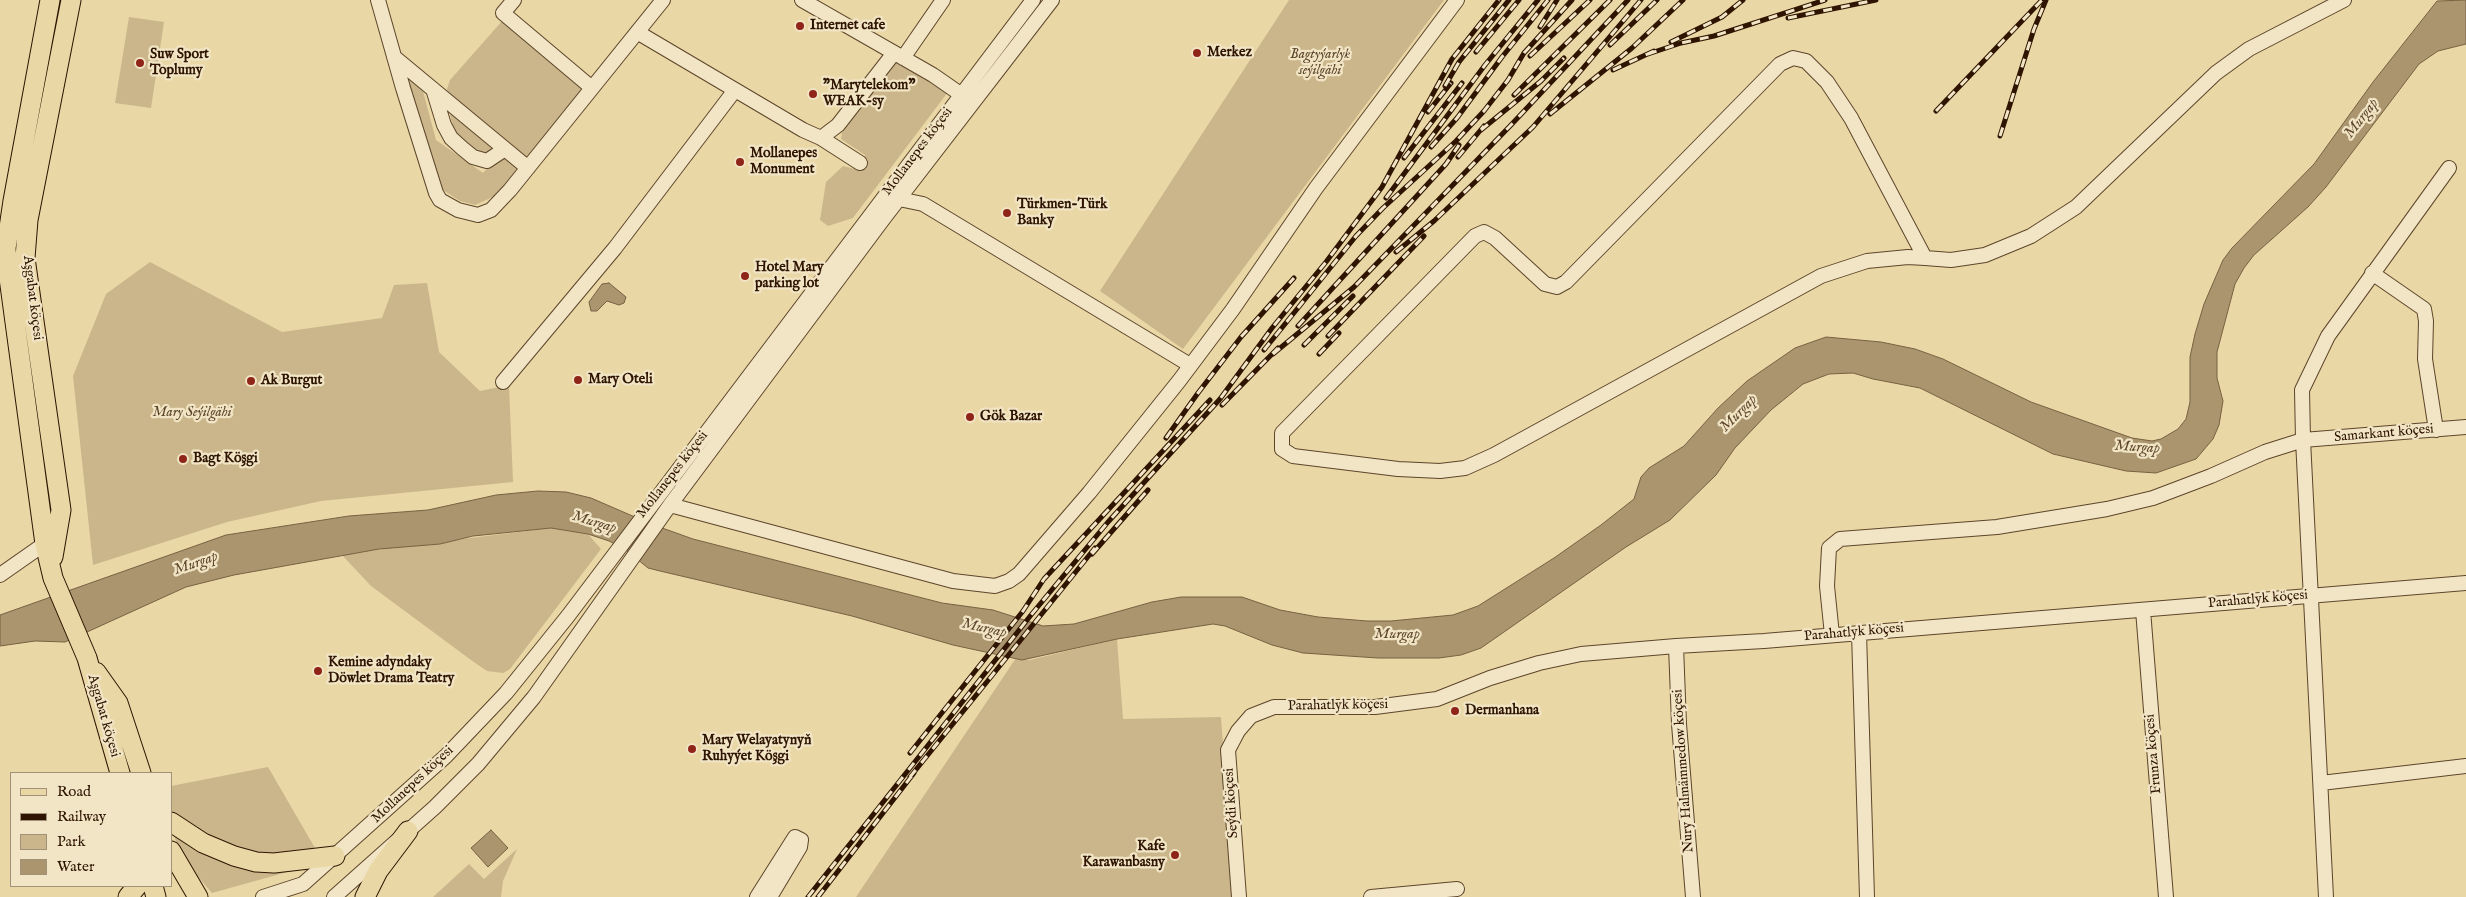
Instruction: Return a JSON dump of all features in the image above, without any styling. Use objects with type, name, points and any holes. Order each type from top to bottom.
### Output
[{"type":"main road","name":"Aşgabat köçesi","points":[[50,0],[5,224],[7,263],[51,539],[52,573],[83,651],[120,772]]},
{"type":"main road","name":"Aşgabat köçesi","points":[[51,539],[61,510],[25,258],[28,220],[71,0]]},
{"type":"main road","name":"Aşgabat köçesi","points":[[83,651],[118,704],[141,772]]},
{"type":"main road","points":[[172,823],[203,843],[234,856],[256,862],[274,863],[335,856]]},
{"type":"main road","points":[[365,897],[378,871],[408,831]]},
{"type":"main road","points":[[172,853],[198,897]]},
{"type":"main road","points":[[128,897],[136,887]]},
{"type":"street","points":[[378,0],[436,194],[440,200],[467,214],[478,215],[496,205],[528,168],[662,1]]},
{"type":"street","points":[[514,0],[503,13],[592,88]]},
{"type":"street","points":[[802,0],[967,98]]},
{"type":"street","points":[[821,138],[838,125],[898,56],[943,0]]},
{"type":"street","name":"Mollanepes köçesi","points":[[334,897],[435,807],[478,764],[534,697],[666,510],[899,198],[1033,0]]},
{"type":"street","name":"Mollanepes köçesi","points":[[263,897],[303,884],[446,756],[506,693],[568,616],[648,507],[967,98],[1052,0]]},
{"type":"street","points":[[666,510],[953,581],[995,586],[1009,581],[1020,574],[1095,485],[1233,309],[1316,188],[1457,0]]},
{"type":"street","points":[[1924,258],[1852,118],[1827,82],[1806,61],[1793,58],[1780,64],[1566,282],[1557,287],[1545,284],[1495,238],[1484,232],[1475,236],[1282,433],[1282,449],[1293,456],[1398,469],[1440,471],[1465,468],[1494,455],[1821,276],[1867,261],[1908,257],[1951,260],[1985,256],[2031,236],[2076,207],[2216,72],[2249,49],[2343,0]]},
{"type":"street","points":[[637,32],[803,130],[821,138],[860,163]]},
{"type":"street","points":[[394,57],[528,168]]},
{"type":"street","points":[[433,89],[444,125],[451,138],[472,157],[487,161],[505,149]]},
{"type":"street","points":[[503,382],[615,248],[735,90]]},
{"type":"street","points":[[2326,897],[2302,390],[2309,372],[2328,336],[2448,168]]},
{"type":"street","points":[[899,198],[923,204],[1190,365]]},
{"type":"street","points":[[2372,273],[2424,309],[2426,321],[2425,359],[2436,430]]},
{"type":"street","name":"Samarkant köçesi","points":[[1832,635],[1827,586],[1829,548],[1840,540],[1997,527],[2107,509],[2153,498],[2211,476],[2265,452],[2303,440],[2466,427]]},
{"type":"street","points":[[0,575],[51,539]]},
{"type":"street","name":"Parahatlyk köçesi","points":[[1251,716],[1274,707],[1375,707],[1437,699],[1490,678],[1538,663],[1581,654],[2466,583]]},
{"type":"street","name":"Frunza köçesi","points":[[2142,610],[2166,897]]},
{"type":"street","points":[[568,616],[583,626]]},
{"type":"street","points":[[1859,633],[1867,897]]},
{"type":"street","name":"Nury Halmämmedow köçesi","points":[[1676,646],[1679,724],[1693,897]]},
{"type":"street","name":"Seýdi köçesi","points":[[1239,897],[1228,750],[1238,731],[1251,716]]},
{"type":"street","points":[[2321,783],[2466,766]]},
{"type":"street","points":[[757,897],[795,837],[801,840],[800,847],[770,897]]},
{"type":"street","points":[[1371,897],[1457,889]]},
{"type":"green space","name":"Bagtyýarlyk seýilgähi","points":[[1289,0],[1444,0],[1183,349],[1100,291]]},
{"type":"green space","name":"Suw Sport Toplumy","points":[[129,17],[164,22],[151,108],[115,103]]},
{"type":"green space","points":[[503,20],[583,89],[526,158],[449,96],[447,89],[450,80]]},
{"type":"green space","points":[[898,62],[948,92],[853,218],[828,226],[820,220],[826,182],[843,166],[859,170],[865,164],[865,155],[841,139],[842,132],[893,65]]},
{"type":"green space","points":[[406,76],[423,91],[436,140],[483,173],[501,153],[519,168],[495,196],[475,205],[460,201],[443,190],[432,173]]},
{"type":"green space","points":[[449,110],[494,148],[489,156],[483,155],[473,148],[454,131]]},
{"type":"green space","name":"Mary Seýilgähi","points":[[150,262],[282,332],[382,318],[394,285],[427,283],[439,352],[480,391],[509,385],[513,482],[321,501],[227,522],[93,565],[73,376],[106,294]]},
{"type":"green space","points":[[551,528],[588,534],[601,549],[510,669],[503,673],[487,671],[471,660],[371,586],[341,554]]},
{"type":"green space","points":[[1117,639],[1123,719],[1221,717],[1234,897],[856,897],[1016,658],[1030,660]]},
{"type":"green space","points":[[268,767],[315,848],[294,856],[232,852],[172,814],[172,786]]},
{"type":"green space","points":[[172,831],[201,851],[299,864],[291,871],[212,893],[186,863]]},
{"type":"green space","points":[[517,849],[503,881],[501,897],[433,897],[469,864],[484,879]]},
{"type":"water","name":"Murgap","points":[[2466,0],[2466,44],[2438,51],[2419,64],[2326,187],[2308,207],[2254,255],[2244,268],[2235,284],[2217,352],[2217,378],[2223,401],[2219,425],[2213,439],[2196,459],[2156,473],[2126,471],[2053,454],[1920,388],[1853,373],[1829,374],[1803,384],[1771,410],[1735,448],[1716,475],[1670,520],[1626,547],[1481,648],[1461,655],[1439,658],[1378,658],[1303,653],[1272,645],[1225,626],[1213,624],[1117,639],[1022,660],[953,645],[852,616],[648,568],[626,550],[609,541],[588,534],[551,528],[473,536],[440,544],[379,549],[234,575],[186,587],[65,642],[35,641],[0,646],[0,615],[226,535],[349,516],[428,510],[496,495],[538,491],[566,492],[591,498],[651,524],[693,539],[942,603],[993,610],[1043,626],[1074,624],[1152,602],[1181,597],[1242,597],[1280,610],[1318,617],[1367,621],[1391,621],[1453,615],[1478,606],[1554,558],[1601,525],[1634,499],[1641,477],[1649,468],[1684,446],[1718,408],[1747,381],[1795,348],[1826,337],[1881,342],[1915,349],[1943,359],[2031,402],[2132,438],[2152,441],[2161,439],[2178,429],[2186,419],[2190,402],[2190,357],[2195,334],[2204,304],[2223,260],[2232,248],[2314,164],[2373,82],[2437,1]]},
{"type":"water","points":[[609,283],[626,297],[624,303],[619,305],[607,301],[597,311],[591,311],[589,302],[602,284]]},
{"type":"water","points":[[491,830],[508,848],[488,867],[471,848]]},
{"type":"railway","points":[[808,897],[1031,615],[1108,522],[1220,399],[1272,328],[1326,262],[1382,187],[1452,59],[1499,0]]},
{"type":"railway","points":[[1445,86],[1459,62],[1509,0]]},
{"type":"railway","points":[[1476,52],[1519,0]]},
{"type":"railway","points":[[1386,198],[1485,65],[1538,0]]},
{"type":"railway","points":[[1431,147],[1457,118],[1502,57],[1548,0]]},
{"type":"railway","points":[[1540,27],[1557,0]]},
{"type":"railway","points":[[1264,350],[1356,236],[1383,208],[1456,141],[1484,111],[1508,80],[1524,53],[1572,0]]},
{"type":"railway","points":[[1530,56],[1590,0]]},
{"type":"railway","points":[[1514,95],[1610,0]]},
{"type":"railway","points":[[1273,354],[1354,287],[1511,125],[1628,0]]},
{"type":"railway","points":[[1396,252],[1434,221],[1533,127],[1641,0]]},
{"type":"railway","points":[[1610,45],[1657,0]]},
{"type":"railway","points":[[1550,114],[1632,48],[1683,0]]},
{"type":"railway","points":[[1671,42],[1722,17],[1743,0]]},
{"type":"railway","points":[[1648,54],[1681,43],[1714,36],[1825,0]]},
{"type":"railway","points":[[1788,18],[1876,0]]},
{"type":"railway","points":[[1936,111],[2042,0]]},
{"type":"railway","points":[[2000,136],[2034,29],[2046,0]]},
{"type":"railway","points":[[1613,70],[1654,51]]},
{"type":"railway","points":[[1481,130],[1541,81],[1564,58]]},
{"type":"railway","points":[[1428,112],[1451,83]]},
{"type":"railway","points":[[1404,158],[1462,83]]},
{"type":"railway","points":[[1458,157],[1484,126]]},
{"type":"railway","points":[[1298,326],[1446,164],[1459,145]]},
{"type":"railway","points":[[1328,336],[1424,236]]},
{"type":"railway","points":[[1166,438],[1241,337],[1294,278]]},
{"type":"railway","points":[[1304,345],[1353,296]]},
{"type":"railway","points":[[1319,354],[1339,333]]},
{"type":"railway","points":[[1222,405],[1278,348]]},
{"type":"railway","points":[[910,753],[1023,611],[1044,579],[1210,400]]},
{"type":"railway","points":[[1092,554],[1148,490]]},
{"type":"railway","points":[[910,777],[1095,548]]},
{"type":"railway","points":[[818,897],[914,773]]},
{"type":"place","name":"Internet cafe","points":[[800,26]]},
{"type":"place","name":"Merkez","points":[[1197,53]]},
{"type":"place","name":"Suw Sport Toplumy","points":[[140,63]]},
{"type":"place","name":"\"Marytelekom\" WEAK-sy","points":[[813,94]]},
{"type":"place","name":"Mollanepes Monument","points":[[740,162]]},
{"type":"place","name":"Türkmen-Türk Banky","points":[[1007,213]]},
{"type":"place","name":"Hotel Mary parking lot","points":[[745,276]]},
{"type":"place","name":"Mary Oteli","points":[[578,380]]},
{"type":"place","name":"Ak Burgut","points":[[251,381]]},
{"type":"place","name":"Gök Bazar","points":[[970,417]]},
{"type":"place","name":"Bagt Köşgi","points":[[183,459]]},
{"type":"place","name":"Kemine adyndaky Döwlet Drama Teatry","points":[[318,671]]},
{"type":"place","name":"Dermanhana","points":[[1455,711]]},
{"type":"place","name":"Mary Welayatynyň Ruhyýet Köşgi","points":[[692,749]]},
{"type":"place","name":"Kafe Karawanbasny","points":[[1175,855]]}]
